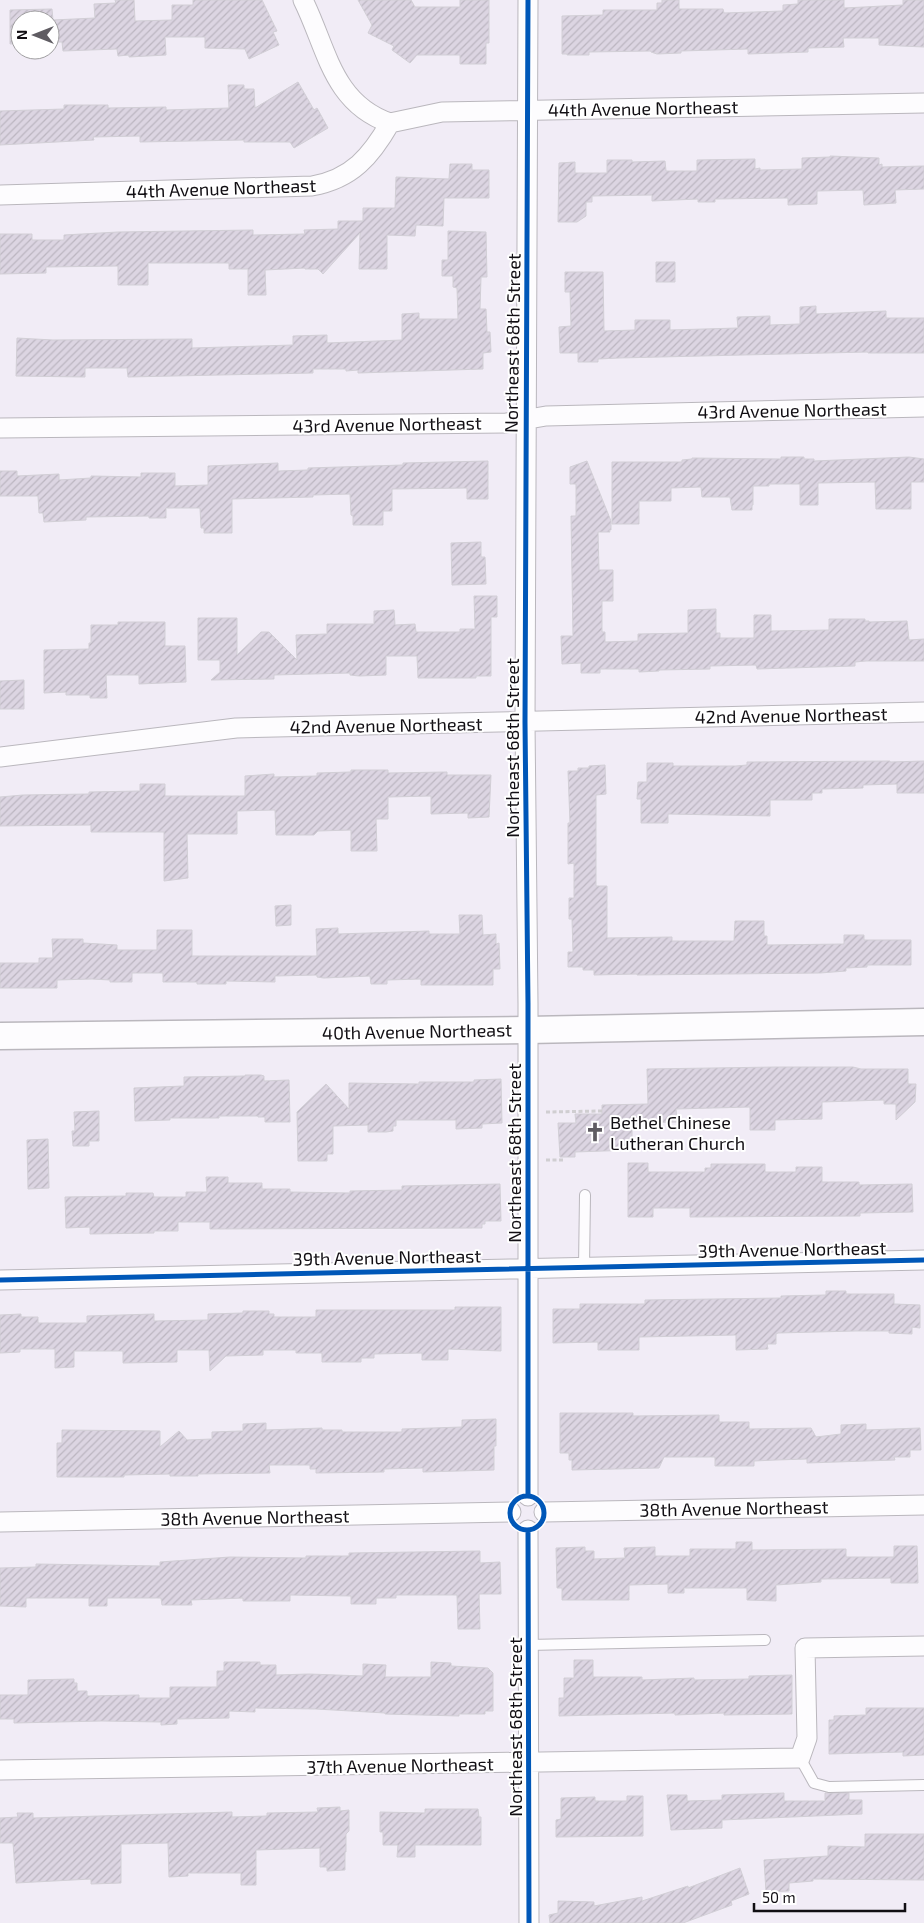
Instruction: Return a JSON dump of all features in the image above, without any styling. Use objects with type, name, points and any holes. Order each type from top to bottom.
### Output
[{"type":"street","points":[[303,0],[331,68],[345,91],[365,111],[374,117],[390,122]]},
{"type":"street","name":"Northeast 68th Street","points":[[528,0],[525,419],[528,1496]]},
{"type":"street","name":"44th Avenue Northeast","points":[[0,195],[312,186],[328,183],[357,166],[378,143],[390,122],[442,112],[924,103]]},
{"type":"street","name":"43rd Avenue Northeast","points":[[0,428],[506,423],[546,416],[924,407]]},
{"type":"street","name":"42nd Avenue Northeast","points":[[0,757],[236,728],[924,712]]},
{"type":"street","name":"40th Avenue Northeast","points":[[0,1036],[528,1030],[924,1022]]},
{"type":"street","name":"39th Avenue Northeast","points":[[0,1280],[924,1260]]},
{"type":"street","points":[[528,1496],[538,1501],[544,1512],[543,1521],[528,1530],[515,1525],[511,1509],[517,1500],[528,1496]]},
{"type":"street","name":"38th Avenue Northeast","points":[[544,1512],[924,1505]]},
{"type":"street","name":"38th Avenue Northeast","points":[[0,1522],[511,1512]]},
{"type":"street","name":"Northeast 68th Street","points":[[528,1530],[529,1923]]},
{"type":"street","points":[[800,1758],[807,1738],[805,1648],[924,1646]]},
{"type":"street","name":"37th Avenue Northeast","points":[[0,1770],[800,1758]]},
{"type":"lane","points":[[584,1267],[585,1195]]},
{"type":"lane","points":[[528,1645],[765,1640]]},
{"type":"lane","points":[[800,1758],[814,1783],[829,1787],[924,1785]]},
{"type":"path","points":[[545,1112],[578,1113],[602,1111]]},
{"type":"path","points":[[545,1160],[564,1160]]},
{"type":"building","points":[[115,0],[134,0],[135,21],[172,20],[172,5],[193,5],[193,0],[262,0],[277,31],[273,32],[279,45],[249,59],[245,49],[205,48],[205,37],[165,37],[166,55],[118,56],[117,49],[63,51],[62,42],[60,42],[60,20],[95,18],[94,4],[116,3]]},
{"type":"building","points":[[358,0],[411,0],[415,7],[460,7],[460,0],[489,0],[489,43],[486,43],[486,64],[460,64],[460,55],[417,55],[410,63],[392,50],[394,46],[368,33],[372,25]]},
{"type":"building","points":[[662,0],[679,0],[679,9],[723,9],[724,13],[783,11],[783,5],[798,4],[798,0],[844,0],[844,8],[903,5],[903,0],[924,0],[924,47],[879,45],[879,38],[843,38],[844,47],[808,48],[808,52],[748,54],[748,49],[681,51],[681,53],[657,54],[651,51],[589,52],[589,55],[562,54],[562,16],[603,15],[603,10],[657,10],[657,3],[662,3]]},
{"type":"building","points":[[52,9],[52,10],[10,10]]},
{"type":"building","points":[[298,82],[314,110],[317,108],[328,128],[294,148],[290,142],[244,142],[244,140],[140,142],[140,136],[93,137],[94,140],[0,145],[0,111],[64,109],[64,105],[108,105],[108,108],[166,107],[166,110],[229,108],[228,85],[244,85],[244,89],[254,89],[255,108]]},
{"type":"building","points":[[830,156],[879,158],[879,165],[882,164],[882,167],[924,166],[924,189],[895,190],[896,203],[864,205],[863,190],[817,191],[817,204],[788,205],[788,198],[715,199],[715,202],[698,202],[698,199],[652,201],[652,195],[592,196],[592,202],[586,202],[586,216],[577,222],[558,222],[559,163],[575,162],[575,173],[607,173],[607,160],[632,160],[632,162],[665,161],[666,171],[697,171],[697,160],[755,159],[755,169],[802,169],[802,158]]},
{"type":"building","points":[[450,164],[472,164],[472,170],[489,170],[489,198],[444,198],[443,226],[416,225],[415,236],[387,235],[387,269],[359,269],[360,233],[323,274],[318,269],[305,268],[265,270],[266,295],[248,295],[248,269],[229,269],[229,263],[148,263],[148,285],[118,285],[118,266],[46,267],[46,273],[0,274],[0,234],[32,234],[32,240],[64,240],[64,235],[118,232],[253,230],[253,235],[305,234],[304,230],[338,229],[338,221],[363,221],[363,208],[395,208],[396,177],[449,179]]},
{"type":"building","points":[[448,231],[486,232],[487,277],[481,277],[480,309],[486,309],[487,332],[490,332],[491,352],[483,353],[483,369],[358,373],[358,370],[313,369],[313,373],[128,377],[127,368],[85,368],[85,377],[16,376],[17,338],[53,340],[192,339],[192,348],[293,345],[293,336],[327,335],[327,343],[402,340],[402,314],[419,313],[419,319],[458,319],[457,288],[453,287],[453,276],[442,276],[442,260],[448,260]]},
{"type":"building","points":[[656,262],[675,262],[675,282],[656,282]]},
{"type":"building","points":[[565,272],[603,272],[604,331],[635,330],[635,320],[670,320],[670,330],[738,328],[737,317],[770,316],[770,325],[800,324],[800,307],[816,306],[816,314],[886,311],[886,318],[924,318],[924,353],[868,352],[619,358],[598,359],[598,362],[578,362],[578,353],[560,353],[559,327],[571,326],[570,292],[565,292]]},
{"type":"building","points":[[781,457],[804,457],[804,459],[814,459],[814,461],[909,457],[924,459],[924,482],[911,482],[911,509],[876,509],[875,482],[818,483],[818,505],[800,505],[800,484],[753,486],[752,510],[732,510],[730,497],[702,497],[701,487],[671,488],[671,501],[639,501],[639,524],[612,524],[612,462],[682,462],[682,460],[692,458],[781,459]]},
{"type":"building","points":[[488,461],[488,499],[467,499],[467,488],[392,489],[392,511],[383,511],[383,525],[353,525],[350,494],[232,499],[232,533],[204,533],[204,528],[201,528],[200,508],[166,508],[166,518],[149,518],[149,516],[86,517],[86,520],[44,522],[43,513],[39,513],[38,496],[0,496],[0,471],[17,471],[17,476],[59,474],[59,480],[91,478],[91,476],[141,477],[141,473],[175,473],[175,486],[208,485],[208,466],[278,463],[278,471],[308,470],[308,468],[403,465],[403,463]]},
{"type":"building","points":[[587,461],[611,521],[610,532],[598,532],[599,570],[613,570],[613,601],[602,601],[602,632],[605,632],[605,642],[638,641],[638,634],[688,633],[688,610],[716,609],[716,633],[720,633],[720,638],[754,638],[754,615],[771,615],[771,631],[829,630],[829,619],[865,619],[865,621],[869,622],[907,621],[909,640],[924,639],[924,661],[866,661],[855,662],[855,666],[757,669],[756,665],[710,666],[710,669],[639,672],[639,669],[600,669],[600,673],[581,673],[581,663],[562,664],[561,636],[573,636],[571,516],[576,516],[576,484],[570,484],[570,467]]},
{"type":"building","points":[[481,542],[481,557],[485,557],[486,584],[452,585],[451,543]]},
{"type":"building","points":[[474,596],[497,596],[497,617],[491,617],[491,676],[476,676],[476,678],[418,678],[417,656],[386,656],[386,675],[359,676],[350,675],[350,673],[274,675],[274,679],[211,680],[220,672],[220,660],[198,660],[198,618],[237,618],[237,655],[261,632],[269,632],[297,660],[296,635],[327,634],[327,624],[374,624],[374,611],[394,610],[395,625],[415,624],[416,632],[460,632],[460,629],[475,629]]},
{"type":"building","points":[[118,622],[165,622],[165,646],[185,646],[186,682],[139,684],[139,675],[106,675],[107,698],[90,698],[90,695],[66,695],[66,692],[44,693],[44,650],[89,649],[91,625],[118,625]]},
{"type":"building","points":[[24,680],[24,709],[0,709],[0,681]]},
{"type":"building","points":[[924,761],[924,793],[897,793],[897,784],[863,785],[863,788],[822,789],[822,793],[812,793],[812,800],[770,800],[770,816],[668,814],[668,823],[641,823],[641,799],[637,799],[638,782],[647,782],[647,763],[673,763],[673,766],[736,766],[747,765],[747,762]]},
{"type":"building","points":[[605,765],[606,794],[596,795],[596,886],[607,886],[607,938],[672,937],[672,941],[734,941],[735,921],[764,921],[764,936],[767,936],[767,945],[844,944],[844,935],[864,935],[864,940],[911,940],[911,965],[867,965],[867,967],[846,968],[846,971],[820,973],[637,975],[594,975],[594,970],[583,970],[583,967],[568,967],[568,952],[573,952],[572,919],[569,919],[569,898],[574,898],[574,863],[568,864],[568,823],[570,823],[568,771],[578,771],[578,768]]},
{"type":"building","points":[[351,770],[388,770],[388,773],[447,772],[447,775],[491,775],[489,817],[468,818],[468,813],[431,814],[431,796],[388,797],[388,819],[376,819],[377,851],[351,851],[351,830],[318,831],[314,835],[276,835],[275,810],[237,811],[237,834],[187,834],[188,878],[164,881],[164,832],[91,832],[91,825],[0,826],[0,797],[140,791],[140,784],[165,784],[165,796],[245,796],[245,776],[274,774],[274,777],[317,776],[317,773],[351,772]]},
{"type":"building","points":[[291,905],[291,925],[276,926],[275,906]]},
{"type":"building","points":[[459,915],[482,915],[483,935],[496,934],[496,944],[499,943],[500,969],[493,969],[493,985],[421,985],[421,979],[387,980],[387,984],[371,984],[370,976],[324,978],[317,977],[317,975],[275,976],[275,982],[226,981],[226,984],[197,984],[197,982],[163,982],[163,973],[132,973],[132,982],[110,982],[110,980],[92,979],[57,980],[57,988],[0,988],[0,963],[39,963],[39,958],[53,958],[52,939],[83,939],[83,943],[117,945],[117,950],[157,950],[157,930],[192,930],[192,956],[317,956],[316,929],[338,928],[338,934],[429,931],[429,934],[460,934]]},
{"type":"building","points":[[776,1067],[908,1069],[908,1084],[916,1084],[915,1102],[896,1120],[896,1104],[884,1104],[884,1100],[822,1102],[822,1119],[775,1120],[775,1130],[750,1130],[750,1107],[676,1109],[677,1122],[632,1123],[632,1150],[575,1152],[575,1157],[560,1157],[558,1123],[576,1123],[575,1114],[602,1114],[602,1105],[648,1104],[647,1069]]},
{"type":"building","points":[[261,1075],[264,1076],[264,1081],[289,1080],[290,1122],[265,1122],[265,1117],[258,1116],[219,1116],[219,1118],[170,1118],[170,1120],[135,1121],[134,1088],[184,1086],[184,1077]]},
{"type":"building","points":[[501,1079],[502,1123],[482,1124],[482,1128],[456,1129],[456,1120],[396,1120],[396,1126],[393,1126],[393,1131],[386,1132],[368,1132],[368,1125],[333,1126],[333,1154],[327,1154],[327,1161],[298,1161],[297,1112],[326,1084],[349,1109],[349,1083],[419,1084],[419,1082],[474,1082],[474,1080]]},
{"type":"building","points":[[99,1111],[99,1141],[89,1141],[89,1146],[73,1146],[72,1131],[75,1131],[74,1112]]},
{"type":"building","points":[[48,1139],[49,1188],[28,1189],[27,1140]]},
{"type":"building","points":[[628,1163],[648,1163],[648,1172],[705,1172],[705,1168],[711,1168],[711,1164],[765,1164],[765,1172],[796,1172],[796,1167],[822,1167],[822,1182],[859,1182],[859,1185],[912,1184],[913,1212],[860,1213],[860,1216],[690,1217],[690,1208],[653,1208],[653,1217],[628,1217]]},
{"type":"building","points":[[206,1177],[228,1177],[228,1183],[262,1183],[262,1189],[290,1189],[290,1192],[350,1193],[350,1191],[402,1190],[402,1186],[500,1184],[501,1221],[485,1221],[485,1224],[482,1224],[482,1228],[210,1229],[210,1222],[178,1222],[178,1231],[90,1234],[90,1227],[66,1228],[65,1197],[126,1196],[126,1193],[153,1193],[154,1197],[186,1197],[186,1192],[207,1192]]},
{"type":"building","points":[[826,1291],[846,1291],[846,1294],[894,1294],[894,1304],[920,1305],[920,1328],[912,1327],[912,1334],[889,1333],[889,1331],[778,1333],[776,1334],[776,1344],[767,1344],[768,1349],[736,1350],[736,1335],[639,1337],[639,1350],[598,1350],[598,1342],[553,1343],[553,1309],[580,1309],[580,1304],[645,1304],[645,1300],[781,1298],[781,1296],[826,1295]]},
{"type":"building","points":[[455,1307],[501,1307],[501,1351],[448,1349],[448,1360],[422,1360],[422,1353],[374,1354],[374,1358],[361,1358],[361,1362],[322,1362],[322,1353],[296,1353],[296,1350],[263,1350],[263,1355],[226,1356],[210,1371],[209,1350],[177,1350],[177,1362],[123,1363],[123,1351],[74,1351],[74,1367],[55,1368],[55,1349],[20,1349],[20,1352],[0,1353],[0,1315],[21,1314],[21,1317],[38,1317],[38,1323],[87,1323],[87,1316],[154,1314],[154,1321],[208,1320],[208,1314],[243,1313],[243,1311],[269,1311],[269,1314],[274,1314],[274,1317],[316,1317],[316,1310],[455,1310]]},
{"type":"building","points":[[560,1413],[633,1413],[633,1416],[719,1415],[719,1422],[749,1422],[749,1429],[811,1428],[816,1437],[841,1434],[841,1425],[866,1424],[866,1430],[920,1428],[921,1450],[910,1450],[910,1457],[894,1457],[895,1460],[807,1463],[807,1459],[776,1460],[754,1461],[754,1466],[715,1466],[715,1457],[664,1457],[659,1468],[572,1470],[572,1460],[569,1460],[569,1453],[560,1453]]},
{"type":"building","points":[[496,1419],[494,1470],[423,1472],[423,1468],[384,1469],[384,1472],[316,1473],[316,1469],[310,1469],[310,1465],[269,1465],[270,1473],[198,1474],[198,1476],[170,1476],[170,1474],[124,1475],[124,1477],[57,1477],[57,1443],[62,1443],[62,1430],[160,1431],[160,1447],[179,1431],[187,1440],[212,1439],[212,1432],[243,1431],[243,1424],[266,1423],[266,1430],[322,1428],[322,1430],[342,1430],[342,1432],[402,1432],[402,1429],[462,1427],[462,1420]]},
{"type":"building","points":[[736,1542],[752,1542],[752,1550],[846,1549],[846,1557],[894,1557],[894,1546],[917,1546],[918,1583],[891,1583],[891,1578],[821,1579],[821,1582],[776,1585],[776,1601],[747,1600],[747,1588],[684,1588],[684,1593],[668,1593],[668,1584],[629,1585],[629,1600],[562,1600],[562,1588],[557,1588],[556,1548],[585,1547],[585,1551],[594,1551],[594,1559],[625,1558],[624,1548],[655,1547],[655,1556],[690,1556],[690,1549],[736,1549]]},
{"type":"building","points":[[480,1551],[480,1563],[500,1562],[501,1594],[479,1594],[480,1629],[458,1629],[457,1595],[396,1595],[396,1598],[376,1598],[376,1604],[351,1604],[351,1596],[290,1595],[290,1601],[243,1601],[243,1598],[191,1600],[192,1605],[162,1605],[161,1598],[107,1598],[107,1606],[89,1606],[89,1598],[26,1598],[26,1607],[0,1606],[0,1568],[36,1567],[36,1564],[160,1566],[160,1562],[230,1557],[306,1558],[306,1556],[349,1556],[349,1553]]},
{"type":"building","points":[[574,1660],[593,1660],[593,1677],[642,1677],[642,1680],[694,1678],[694,1680],[749,1679],[749,1676],[792,1675],[792,1714],[724,1715],[724,1713],[675,1715],[675,1713],[559,1716],[559,1698],[564,1698],[564,1678],[574,1678]]},
{"type":"building","points":[[224,1662],[260,1662],[260,1665],[276,1665],[276,1675],[363,1676],[363,1664],[386,1665],[385,1677],[431,1677],[431,1662],[451,1663],[451,1666],[488,1668],[493,1673],[493,1711],[485,1711],[485,1714],[459,1714],[459,1716],[255,1708],[255,1712],[229,1711],[229,1718],[177,1719],[177,1724],[161,1725],[161,1722],[102,1721],[14,1723],[14,1719],[0,1719],[0,1695],[28,1695],[28,1680],[74,1679],[74,1683],[77,1683],[77,1691],[87,1691],[87,1696],[139,1695],[139,1698],[170,1698],[170,1687],[217,1687],[217,1671],[224,1671]]},
{"type":"building","points":[[866,1708],[924,1708],[924,1755],[903,1756],[903,1752],[829,1754],[829,1720],[834,1720],[834,1716],[866,1715]]},
{"type":"building","points":[[784,1793],[784,1801],[825,1801],[825,1793],[849,1793],[849,1800],[862,1800],[862,1814],[722,1820],[722,1828],[671,1830],[667,1795],[687,1795],[687,1801],[722,1800],[722,1795]]},
{"type":"building","points":[[627,1796],[643,1796],[643,1836],[556,1837],[556,1820],[561,1819],[561,1798],[595,1797],[595,1801],[627,1801]]},
{"type":"building","points":[[340,1807],[340,1811],[349,1810],[345,1870],[327,1871],[327,1867],[320,1867],[320,1848],[256,1850],[256,1885],[241,1885],[241,1873],[188,1873],[188,1876],[169,1877],[168,1843],[121,1844],[121,1883],[91,1884],[91,1879],[16,1883],[13,1843],[0,1843],[0,1818],[18,1817],[17,1813],[33,1813],[33,1818],[232,1812],[232,1817],[267,1816],[267,1813],[318,1812],[317,1808]]},
{"type":"building","points":[[425,1809],[478,1809],[479,1817],[481,1817],[481,1845],[415,1845],[415,1857],[397,1857],[398,1845],[383,1845],[383,1832],[380,1832],[380,1812],[425,1813]]},
{"type":"building","points":[[865,1834],[924,1834],[924,1880],[813,1879],[813,1881],[789,1883],[789,1891],[766,1892],[764,1860],[828,1856],[828,1846],[865,1847]]},
{"type":"building","points":[[740,1868],[749,1894],[731,1901],[732,1905],[683,1923],[550,1923],[549,1915],[558,1913],[558,1901],[594,1902],[594,1906],[642,1897],[642,1901],[688,1886],[688,1888]]},
{"type":"cycle path","points":[[528,0],[525,722],[528,1003],[528,1496]]},
{"type":"cycle path","points":[[0,1280],[924,1260]]},
{"type":"cycle path","points":[[527,1496],[539,1501],[544,1513],[539,1525],[527,1530],[515,1525],[510,1513],[515,1501],[527,1496]]},
{"type":"cycle path","points":[[528,1530],[529,1923]]},
{"type":"place","name":"Bethel Chinese Lutheran Church","points":[[595,1132]]}]
